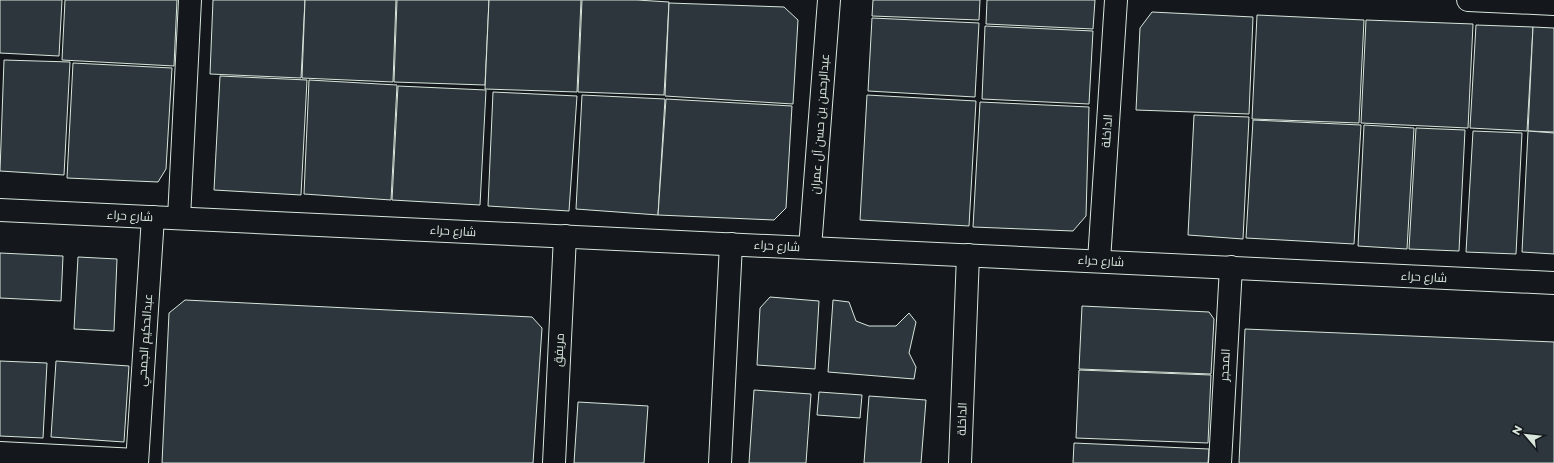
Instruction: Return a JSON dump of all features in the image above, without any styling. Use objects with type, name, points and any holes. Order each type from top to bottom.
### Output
[{"type":"street","points":[[179,218],[190,0]]},
{"type":"street","name":"عبدالرحمن بن حسن آل عمران","points":[[810,248],[829,0]]},
{"type":"street","name":"الداخلة","points":[[1099,261],[1116,0]]},
{"type":"street","points":[[1468,0],[1554,4]]},
{"type":"street","name":"شارع حراء","points":[[0,210],[1554,283]]},
{"type":"street","name":"عبدالحكيم الجمحي","points":[[137,461],[153,217]]},
{"type":"street","name":"مريفق","points":[[554,463],[565,236]]},
{"type":"street","points":[[720,463],[731,244]]},
{"type":"street","name":"الداخلة","points":[[960,463],[968,255]]},
{"type":"street","name":"المحجر","points":[[1220,463],[1231,268]]},
{"type":"street","points":[[0,453],[137,461]]},
{"type":"building","points":[[0,0],[62,0],[59,56],[0,53]]},
{"type":"building","points":[[65,0],[177,0],[174,66],[62,60]]},
{"type":"building","points":[[213,0],[305,0],[301,78],[210,74]]},
{"type":"building","points":[[305,0],[396,0],[393,82],[302,78]]},
{"type":"building","points":[[397,0],[489,0],[485,85],[394,82]]},
{"type":"building","points":[[489,0],[581,0],[577,92],[485,89]]},
{"type":"building","points":[[582,0],[637,0],[669,2],[664,95],[578,92]]},
{"type":"building","points":[[873,0],[980,0],[979,20],[872,16]]},
{"type":"building","points":[[987,0],[1095,0],[1093,29],[986,24]]},
{"type":"building","points":[[669,3],[784,7],[798,20],[793,104],[665,96]]},
{"type":"building","points":[[1152,12],[1253,17],[1249,114],[1136,110],[1140,28]]},
{"type":"building","points":[[1257,15],[1364,20],[1359,123],[1252,119]]},
{"type":"building","points":[[872,18],[979,23],[975,97],[868,91]]},
{"type":"building","points":[[1366,20],[1473,24],[1468,128],[1361,123]]},
{"type":"building","points":[[1476,25],[1533,27],[1527,131],[1470,128]]},
{"type":"building","points":[[985,26],[1093,31],[1089,104],[982,99]]},
{"type":"building","points":[[1533,27],[1554,28],[1554,132],[1528,131]]},
{"type":"building","points":[[4,60],[70,62],[64,175],[0,171]]},
{"type":"building","points":[[73,63],[172,68],[166,169],[158,182],[67,178]]},
{"type":"building","points":[[220,76],[307,80],[301,195],[214,190]]},
{"type":"building","points":[[309,80],[397,85],[391,200],[304,194]]},
{"type":"building","points":[[398,86],[486,90],[480,205],[392,200]]},
{"type":"building","points":[[493,92],[577,96],[569,211],[488,206]]},
{"type":"building","points":[[582,95],[665,99],[658,215],[576,209]]},
{"type":"building","points":[[867,95],[976,101],[969,226],[860,220]]},
{"type":"building","points":[[666,99],[792,106],[786,208],[774,220],[658,215]]},
{"type":"building","points":[[980,102],[1089,107],[1086,216],[1073,231],[973,227]]},
{"type":"building","points":[[1194,115],[1249,117],[1243,239],[1188,235]]},
{"type":"building","points":[[1253,120],[1361,125],[1354,244],[1246,238]]},
{"type":"building","points":[[1364,125],[1414,128],[1407,249],[1358,246]]},
{"type":"building","points":[[1416,128],[1465,130],[1459,251],[1409,249]]},
{"type":"building","points":[[1473,131],[1522,133],[1516,254],[1466,252]]},
{"type":"building","points":[[1528,131],[1554,133],[1554,254],[1522,252]]},
{"type":"building","points":[[0,253],[63,256],[61,301],[0,298]]},
{"type":"building","points":[[78,257],[117,259],[114,331],[74,329]]},
{"type":"building","points":[[770,297],[819,301],[815,369],[757,365],[760,308]]},
{"type":"building","points":[[185,300],[532,317],[542,328],[533,463],[162,463],[169,313]]},
{"type":"building","points":[[833,300],[849,302],[856,321],[869,326],[896,326],[909,313],[916,322],[909,353],[916,367],[914,379],[828,372]]},
{"type":"building","points":[[1082,306],[1209,312],[1214,319],[1211,374],[1079,369]]},
{"type":"building","points":[[1245,329],[1554,342],[1554,463],[1239,463]]},
{"type":"building","points":[[0,361],[47,363],[43,438],[0,436]]},
{"type":"building","points":[[56,361],[129,366],[124,442],[51,437]]},
{"type":"building","points":[[1079,370],[1211,375],[1208,443],[1076,438]]},
{"type":"building","points":[[754,390],[811,394],[806,463],[749,463]]},
{"type":"building","points":[[819,392],[862,395],[860,418],[817,415]]},
{"type":"building","points":[[869,396],[926,400],[921,463],[864,463]]},
{"type":"building","points":[[578,402],[648,406],[644,463],[574,463]]},
{"type":"building","points":[[1074,443],[1209,449],[1208,463],[1073,463]]}]
